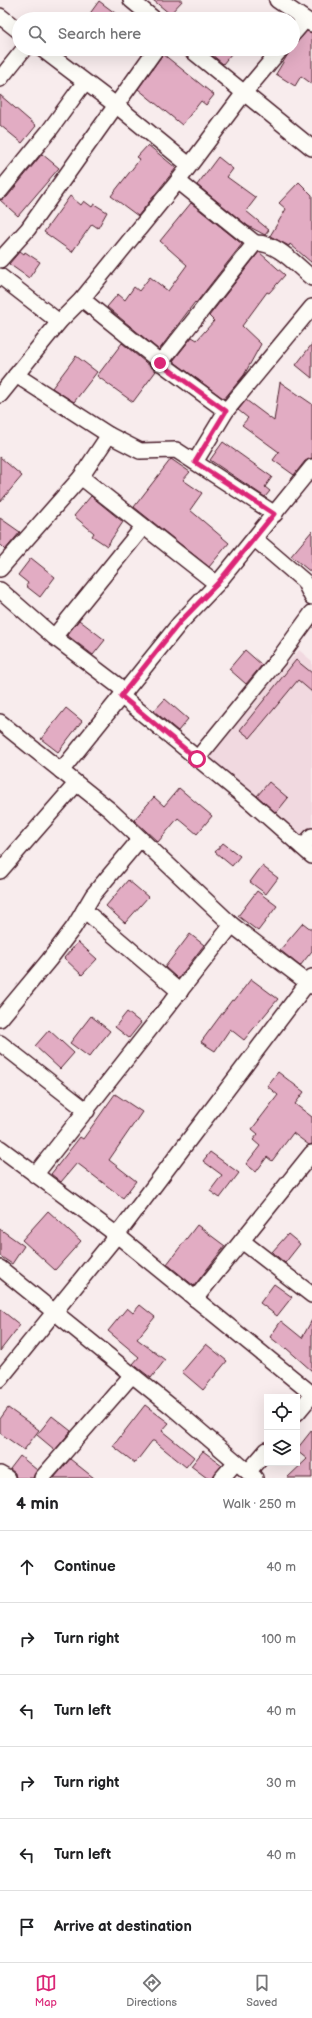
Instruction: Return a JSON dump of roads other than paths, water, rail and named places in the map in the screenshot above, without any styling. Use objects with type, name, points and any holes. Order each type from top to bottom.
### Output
[{"type":"street","points":[[131,0],[146,12]]},
{"type":"street","points":[[277,0],[296,5],[308,22],[300,28]]},
{"type":"street","points":[[0,16],[12,25]]},
{"type":"street","points":[[2,72],[17,56]]},
{"type":"street","points":[[51,56],[84,83],[117,106],[188,165]]},
{"type":"street","points":[[0,260],[28,229],[151,56]]},
{"type":"street","points":[[199,56],[312,148]]},
{"type":"street","points":[[0,395],[59,322],[82,299],[178,181],[188,165],[274,56]]},
{"type":"street","points":[[0,191],[49,131],[84,83]]},
{"type":"street","points":[[178,181],[255,243],[264,242],[273,246],[312,278]]},
{"type":"street","points":[[160,363],[255,243]]},
{"type":"street","points":[[0,276],[59,322]]},
{"type":"street","points":[[82,299],[160,363],[226,411]]},
{"type":"street","points":[[195,462],[226,411],[312,307]]},
{"type":"street","points":[[16,375],[109,434],[140,451],[176,450],[274,514]]},
{"type":"street","points":[[0,569],[81,477],[109,434]]},
{"type":"street","points":[[61,771],[180,622],[217,584],[274,514],[311,472]]},
{"type":"street","points":[[81,477],[142,527],[217,584]]},
{"type":"street","points":[[54,638],[142,527]]},
{"type":"street","points":[[255,538],[304,581],[312,597]]},
{"type":"street","points":[[0,590],[54,638],[123,693],[197,759],[307,851],[312,836]]},
{"type":"street","points":[[197,759],[280,657],[312,613]]},
{"type":"street","points":[[0,722],[110,810],[232,925],[310,982],[117,1235],[0,1379]]},
{"type":"street","points":[[0,871],[76,784]]},
{"type":"street","points":[[0,1019],[49,960],[93,895],[140,839]]},
{"type":"street","points":[[84,910],[180,992]]},
{"type":"street","points":[[35,1175],[232,925]]},
{"type":"street","points":[[0,1043],[86,1111]]},
{"type":"street","points":[[0,1148],[117,1235],[312,1395],[300,1409]]},
{"type":"street","points":[[195,1299],[242,1241],[307,1170],[312,1153]]},
{"type":"street","points":[[242,1241],[312,1294]]},
{"type":"street","points":[[0,1268],[252,1475],[264,1455]]},
{"type":"street","points":[[42,1478],[132,1375]]},
{"type":"street","points":[[222,1478],[236,1462]]},
{"type":"street","points":[[0,1474],[7,1478]]}]
